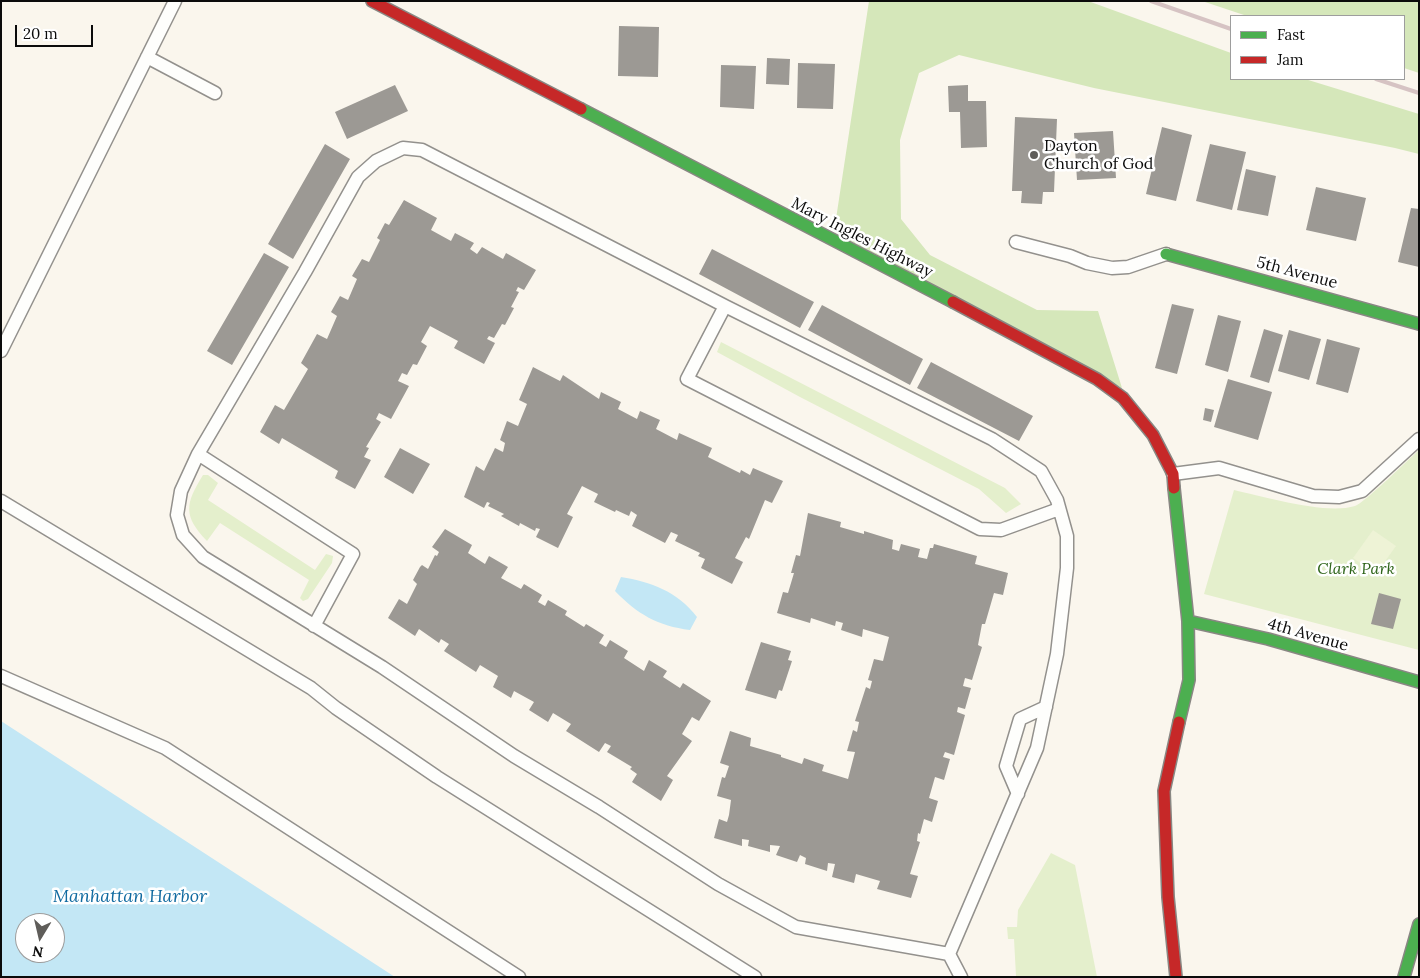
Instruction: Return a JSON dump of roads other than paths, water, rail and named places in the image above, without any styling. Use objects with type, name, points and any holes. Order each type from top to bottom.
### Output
[{"type":"street","name":"Mary Ingles Highway","points":[[372,1],[1050,352],[1097,379],[1123,398],[1153,435],[1173,474],[1188,620],[1189,680],[1164,791],[1168,898],[1176,977]]},
{"type":"street","name":"5th Avenue","points":[[1166,254],[1419,324]]},
{"type":"street","name":"4th Avenue","points":[[1188,620],[1268,639],[1419,682]]},
{"type":"street","points":[[1404,977],[1419,924]]},
{"type":"lane","points":[[1,351],[175,1]]},
{"type":"lane","points":[[147,57],[215,93]]},
{"type":"lane","points":[[403,148],[422,150],[725,306],[992,439],[1041,471],[1057,500],[1067,536],[1067,568],[1057,654],[1037,748],[949,954],[796,927],[718,884],[599,807],[514,756],[382,667],[203,557],[183,534],[177,515],[181,491],[198,454],[306,272],[358,177],[376,161],[403,148]]},
{"type":"lane","points":[[1016,242],[1070,256],[1087,263],[1112,268],[1128,267],[1166,254]]},
{"type":"lane","points":[[725,306],[687,379],[980,529],[1001,530],[1059,509]]},
{"type":"lane","points":[[1173,474],[1219,468],[1314,496],[1339,497],[1362,491],[1419,439]]},
{"type":"lane","points":[[198,454],[353,554],[314,626]]},
{"type":"lane","points":[[1,501],[311,688],[336,708],[437,777],[754,977]]},
{"type":"lane","points":[[1,676],[165,748],[519,977]]},
{"type":"lane","points":[[1018,794],[1006,766],[1020,719],[1046,707]]},
{"type":"lane","points":[[949,954],[961,977]]},
{"type":"water","points":[[621,577],[653,585],[681,600],[697,617],[690,630],[658,622],[632,606],[615,591]]},
{"type":"water","name":"Manhattan Harbor","points":[[1,721],[395,977],[1,977]]},
{"type":"railway","points":[[1151,1],[1230,29]]},
{"type":"railway","points":[[1379,80],[1419,93]]},
{"type":"place","name":"Dayton Church of God","points":[[1034,155]]},
{"type":"park label","name":"Clark Park","points":[[1356,569]]}]
